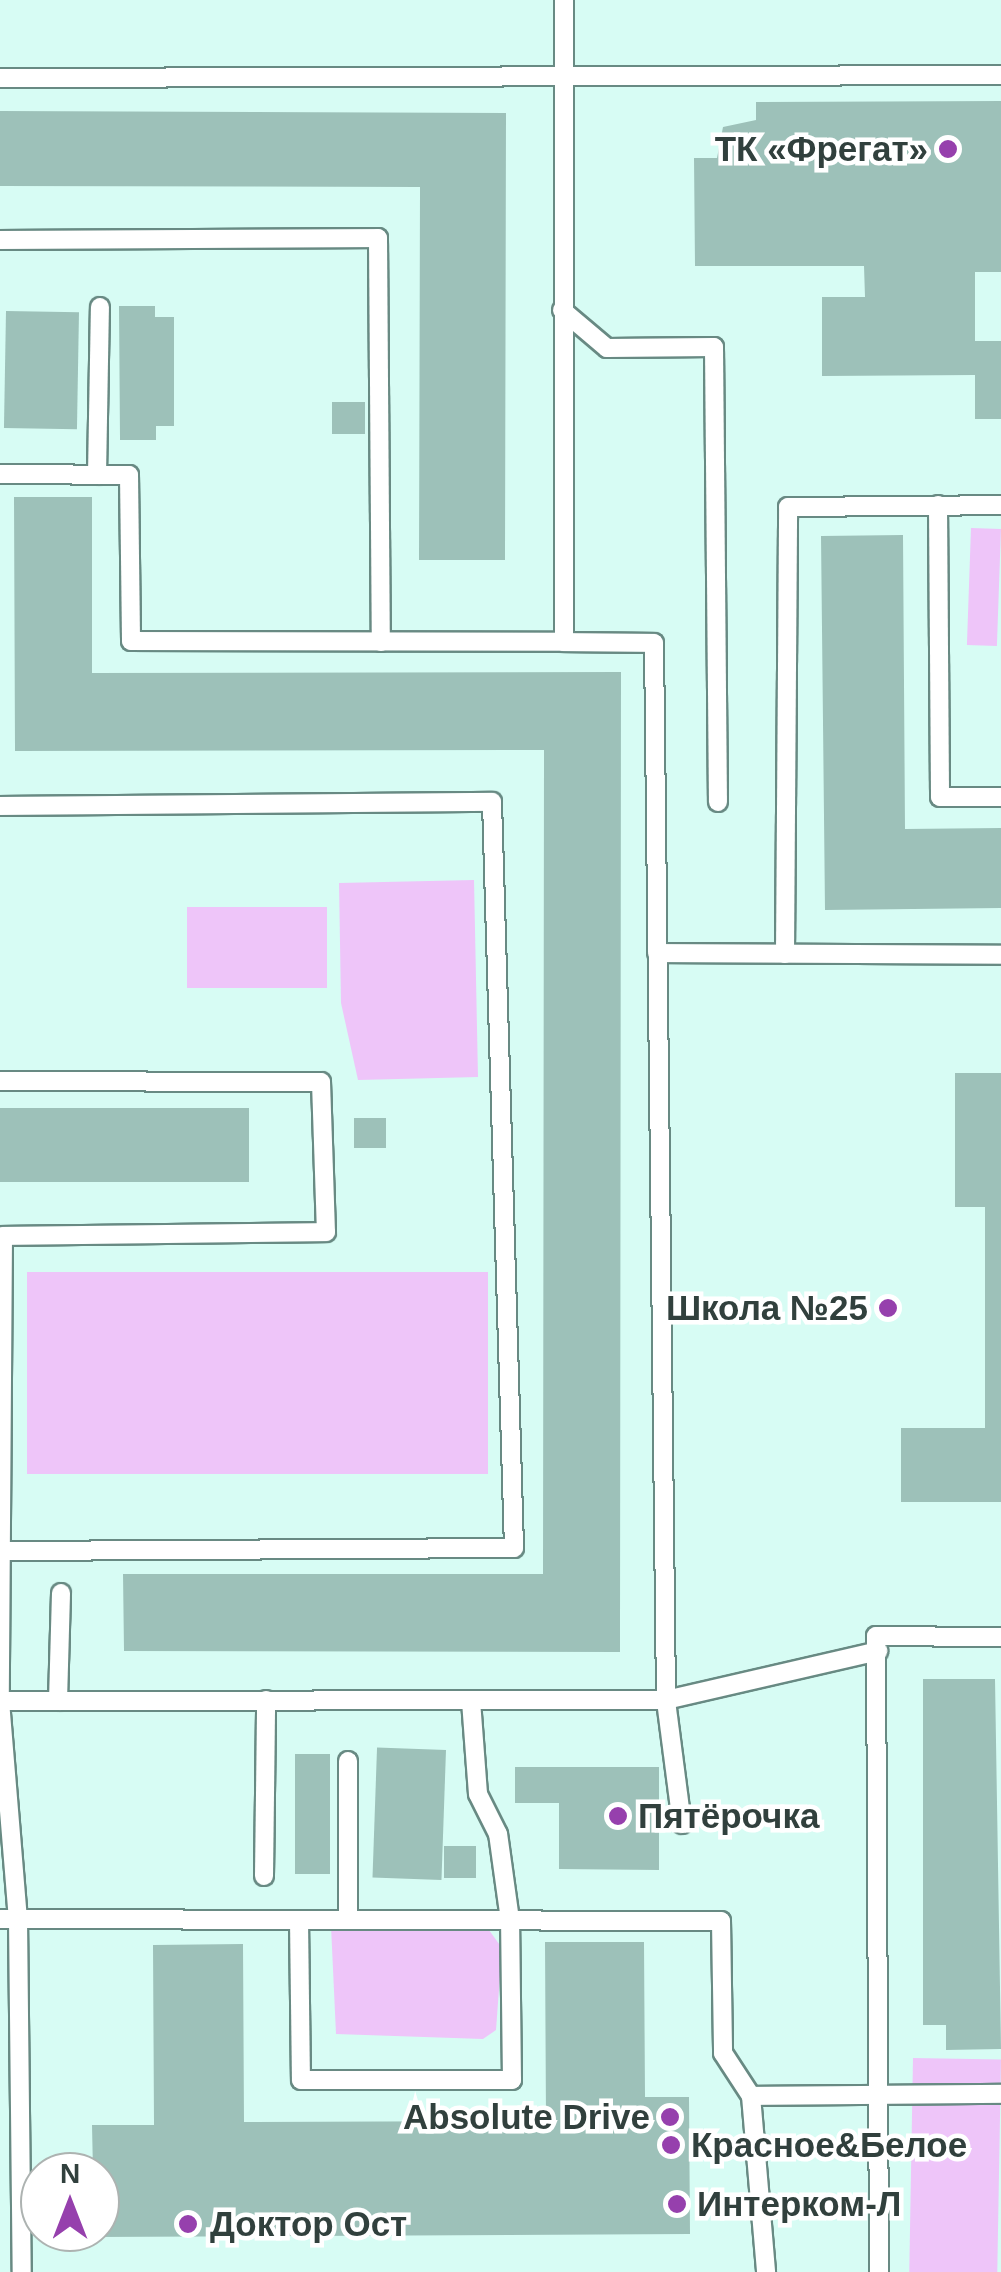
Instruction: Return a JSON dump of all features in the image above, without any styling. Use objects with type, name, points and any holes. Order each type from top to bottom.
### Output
[{"type":"lane","points":[[564,0],[564,642]]},
{"type":"lane","points":[[0,78],[1001,75]]},
{"type":"lane","points":[[0,240],[378,238],[382,642]]},
{"type":"lane","points":[[97,475],[100,307]]},
{"type":"lane","points":[[562,310],[607,348],[714,347],[718,802]]},
{"type":"lane","points":[[0,474],[129,475],[131,641],[654,643],[666,1700],[682,1824]]},
{"type":"lane","points":[[938,505],[940,797],[1001,797]]},
{"type":"lane","points":[[785,954],[788,506],[1001,505]]},
{"type":"lane","points":[[0,806],[492,802],[514,1548],[1,1552]]},
{"type":"lane","points":[[658,953],[1001,954]]},
{"type":"lane","points":[[0,1081],[321,1082],[326,1232],[3,1236],[0,1701],[20,2094],[22,2272]]},
{"type":"lane","points":[[58,1701],[61,1593]]},
{"type":"lane","points":[[880,2272],[883,2095],[876,1636],[1001,1637]]},
{"type":"lane","points":[[0,1701],[666,1700],[878,1651]]},
{"type":"lane","points":[[264,1876],[266,1700]]},
{"type":"lane","points":[[299,1920],[301,2080],[512,2080],[510,1920],[498,1834],[478,1794],[471,1700]]},
{"type":"lane","points":[[348,1761],[348,1920]]},
{"type":"lane","points":[[9,1919],[721,1921],[723,2052],[750,2096],[766,2272]]},
{"type":"lane","points":[[0,2094],[20,2094]]},
{"type":"lane","points":[[750,2096],[1001,2094]]},
{"type":"shaded area","points":[[971,528],[1001,529],[997,646],[967,645]]},
{"type":"shaded area","points":[[474,880],[478,1077],[358,1080],[341,1003],[339,883]]},
{"type":"shaded area","points":[[187,907],[327,907],[327,988],[187,988]]},
{"type":"shaded area","points":[[27,1272],[488,1272],[488,1474],[27,1474]]},
{"type":"shaded area","points":[[331,1926],[486,1926],[502,1948],[496,2030],[483,2039],[336,2034]]},
{"type":"shaded area","points":[[913,2058],[1001,2060],[997,2272],[909,2272]]},
{"type":"building","points":[[1001,101],[1001,272],[975,272],[975,341],[1001,341],[1001,419],[975,419],[975,375],[822,376],[822,297],[865,297],[864,266],[695,266],[694,158],[717,158],[723,127],[756,120],[756,102]]},
{"type":"building","points":[[0,111],[506,113],[505,560],[419,560],[420,187],[0,186]]},
{"type":"building","points":[[119,306],[155,306],[155,317],[174,317],[174,426],[156,426],[156,440],[120,440]]},
{"type":"building","points":[[6,311],[79,312],[77,429],[4,428]]},
{"type":"building","points":[[332,402],[365,402],[365,434],[332,434]]},
{"type":"building","points":[[14,497],[92,497],[92,673],[621,672],[620,1652],[124,1651],[123,1574],[543,1574],[544,750],[15,751]]},
{"type":"building","points":[[903,535],[905,829],[1001,828],[1001,908],[825,910],[821,536]]},
{"type":"building","points":[[955,1073],[1001,1073],[1001,1502],[901,1502],[901,1428],[985,1428],[985,1207],[955,1207]]},
{"type":"building","points":[[0,1108],[249,1108],[249,1182],[0,1182]]},
{"type":"building","points":[[354,1118],[386,1118],[386,1148],[354,1148]]},
{"type":"building","points":[[923,1679],[995,1679],[1001,2049],[946,2050],[946,2025],[923,2025]]},
{"type":"building","points":[[377,1748],[446,1750],[441,1880],[373,1878]]},
{"type":"building","points":[[295,1754],[330,1754],[330,1874],[295,1874]]},
{"type":"building","points":[[515,1767],[659,1767],[659,1870],[559,1869],[559,1803],[515,1803]]},
{"type":"building","points":[[444,1846],[476,1846],[476,1878],[444,1878]]},
{"type":"building","points":[[545,1942],[644,1942],[645,2097],[689,2097],[690,2234],[120,2237],[120,2152],[93,2152],[92,2125],[154,2125],[153,1945],[243,1944],[244,2122],[546,2121]]},
{"type":"place","name":"ТК «Фрегат»","points":[[948,149]]},
{"type":"place","name":"Школа №25","points":[[888,1308]]},
{"type":"place","name":"Пятёрочка","points":[[618,1816]]},
{"type":"place","name":"Absolute Drive","points":[[670,2117]]},
{"type":"place","name":"Красное&Белое","points":[[671,2145]]},
{"type":"place","name":"Интерком-Л","points":[[677,2204]]},
{"type":"place","name":"Доктор Ост","points":[[188,2224]]}]
